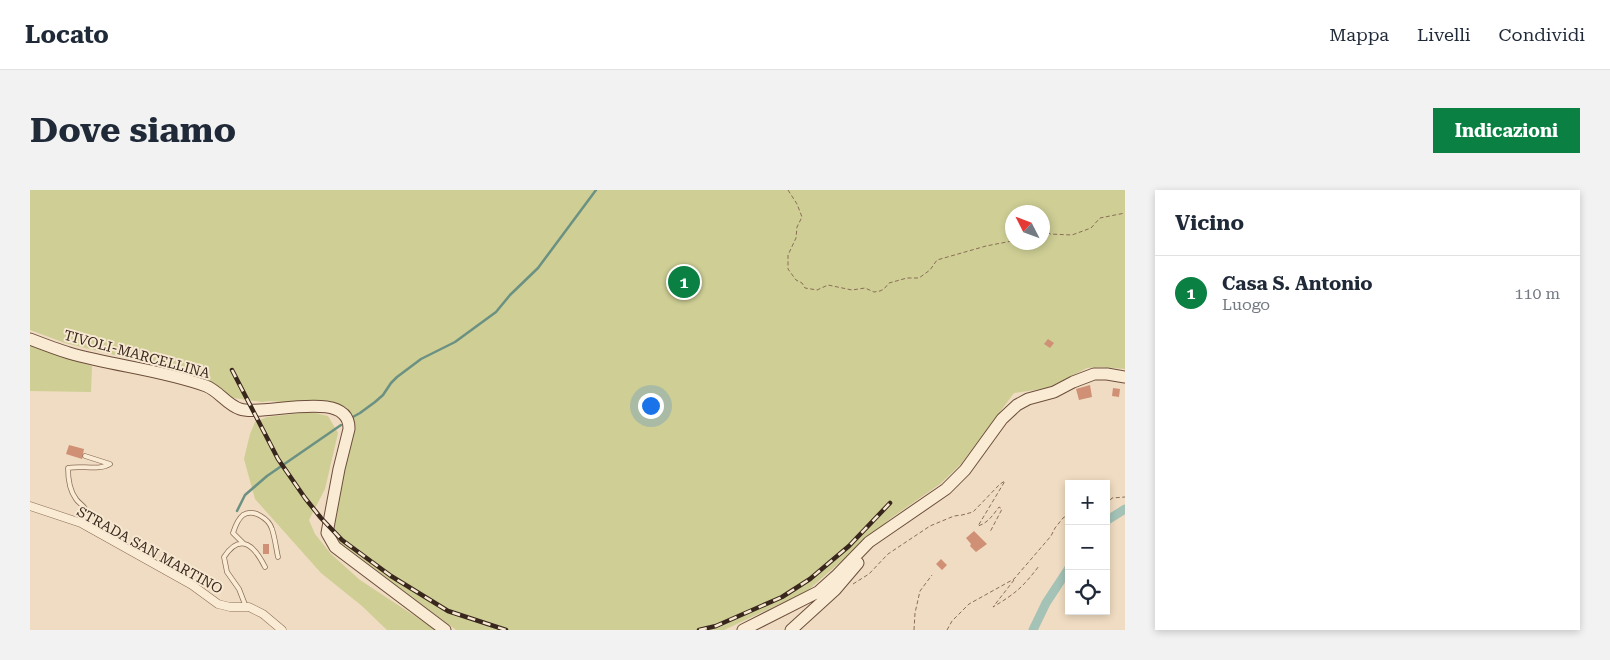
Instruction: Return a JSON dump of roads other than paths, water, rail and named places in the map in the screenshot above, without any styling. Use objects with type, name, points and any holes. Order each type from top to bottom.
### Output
[{"type":"main road","name":"TIVOLI-MARCELLINA","points":[[30,339],[70,353],[168,375],[208,387],[240,410],[264,411],[302,405],[326,407],[342,413],[349,424],[349,429],[327,532],[331,542],[352,561],[446,630]]},
{"type":"main road","points":[[743,630],[818,592],[837,576],[864,546],[946,490],[965,470],[1002,419],[1017,405],[1028,399],[1054,392],[1094,374],[1125,377]]},
{"type":"main road","points":[[791,630],[842,582],[878,535]]},
{"type":"street","name":"STRADA SAN MARTINO","points":[[30,506],[83,524],[192,585],[218,604],[230,607],[249,607],[263,614],[282,630]]},
{"type":"lane","points":[[83,524],[87,513],[85,508],[76,499],[68,475],[68,468],[78,466],[105,467],[110,464],[85,456]]},
{"type":"lane","points":[[265,567],[258,553],[243,543],[233,533],[236,524],[244,514],[258,514],[265,519],[272,528],[278,557]]},
{"type":"lane","points":[[243,543],[230,547],[224,557],[227,572],[239,589],[246,607]]},
{"type":"waterway","points":[[351,418],[375,402],[397,377],[421,359],[455,342],[496,312],[510,295],[538,268],[596,190]]},
{"type":"waterway","points":[[237,511],[245,495],[267,476],[341,425]]},
{"type":"waterway","points":[[1110,518],[1125,509]]},
{"type":"waterway","points":[[1033,630],[1046,603],[1068,570]]},
{"type":"railway","points":[[232,370],[278,459],[305,498],[342,540],[391,576],[448,611],[506,630]]},
{"type":"railway","points":[[699,630],[716,626],[782,597],[810,579],[849,546],[890,503]]},
{"type":"place","name":"Casa S. Antonio","points":[[684,282]]}]
